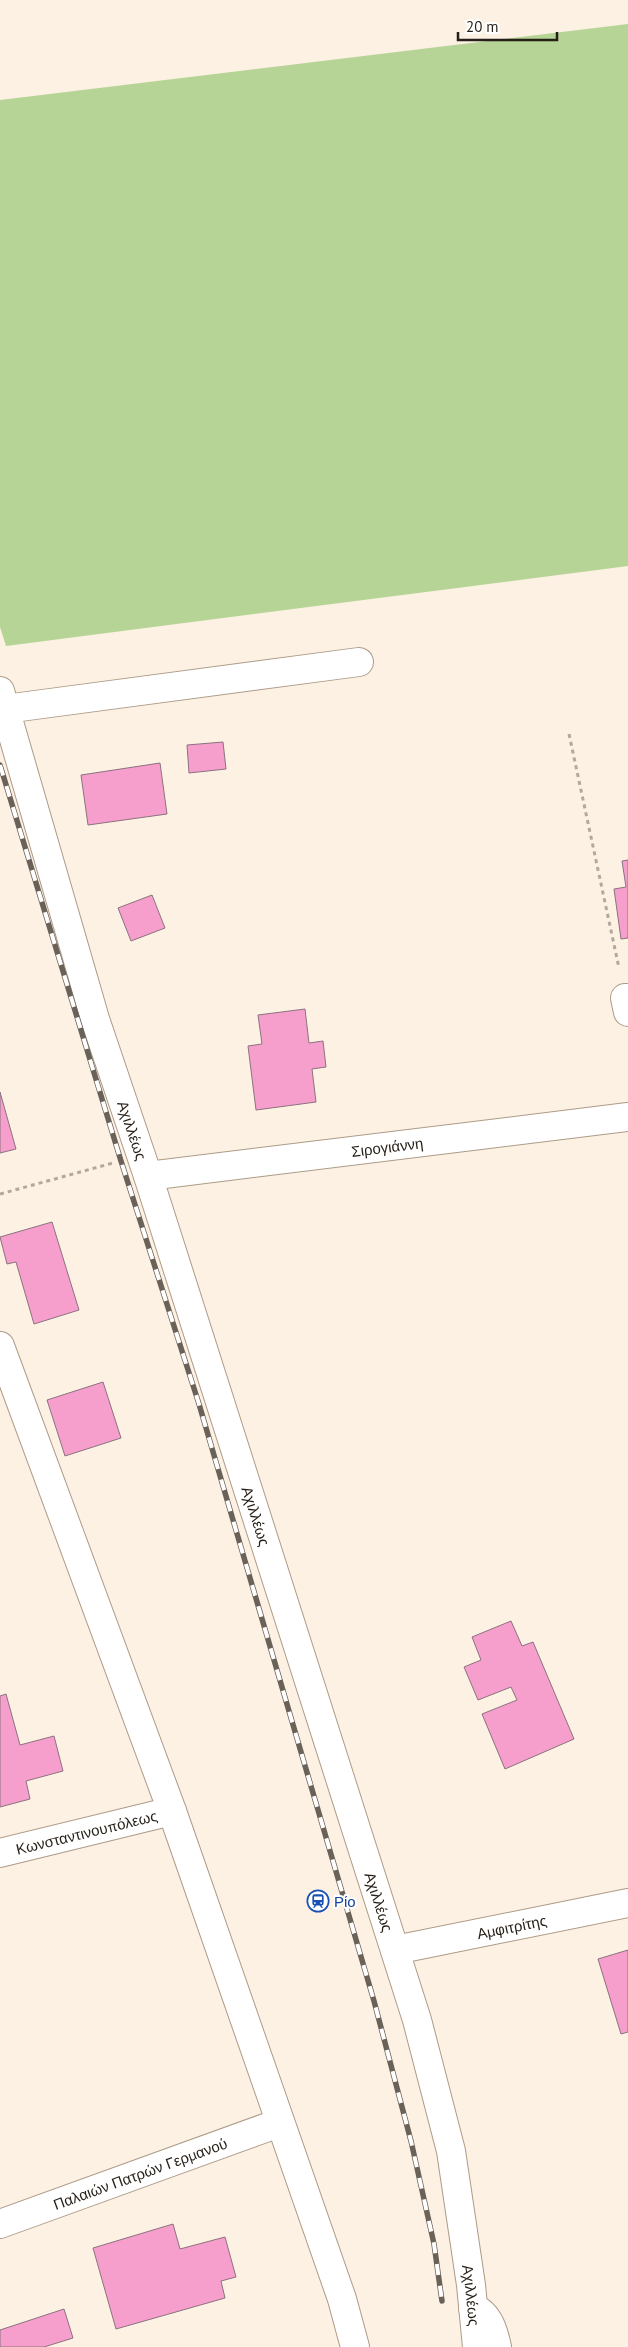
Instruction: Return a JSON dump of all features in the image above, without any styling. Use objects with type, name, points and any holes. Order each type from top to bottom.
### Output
[{"type":"street","points":[[3,700],[359,662]]},
{"type":"street","name":"Αχιλλέως","points":[[3,700],[92,1010],[144,1166],[395,1950],[436,2088],[451,2150],[462,2218],[477,2347]]},
{"type":"street","name":"Σιρογιάννη","points":[[144,1166],[628,1117]]},
{"type":"street","points":[[0,1346],[172,1811],[279,2123],[342,2299],[355,2347]]},
{"type":"street","name":"Κωνσταντινουπόλεως","points":[[0,1853],[172,1811]]},
{"type":"street","name":"Αμφιτρίτης","points":[[395,1950],[628,1903]]},
{"type":"street","name":"Παλαιών Πατρών Γερμανού","points":[[0,2224],[279,2123]]},
{"type":"street","points":[[473,2308],[480,2310],[486,2317],[497,2347]]},
{"type":"path","points":[[569,734],[627,1003]]},
{"type":"path","points":[[0,1194],[144,1166]]},
{"type":"green space","points":[[628,24],[628,566],[6,646],[0,627],[0,100]]},
{"type":"building","points":[[223,742],[226,769],[189,773],[187,745]]},
{"type":"building","points":[[160,763],[167,814],[88,825],[81,775]]},
{"type":"building","points":[[628,860],[628,938],[621,939],[614,889],[626,887],[622,861]]},
{"type":"building","points":[[152,895],[165,928],[131,941],[118,908]]},
{"type":"building","points":[[305,1009],[309,1043],[323,1041],[326,1067],[312,1069],[316,1102],[256,1110],[248,1046],[262,1044],[258,1015]]},
{"type":"building","points":[[0,1092],[16,1149],[0,1153]]},
{"type":"building","points":[[52,1222],[79,1310],[34,1324],[16,1262],[7,1264],[0,1237]]},
{"type":"building","points":[[103,1382],[121,1438],[65,1456],[47,1400]]},
{"type":"building","points":[[511,1621],[522,1646],[533,1642],[574,1739],[505,1769],[482,1714],[517,1700],[511,1687],[478,1700],[464,1667],[481,1660],[472,1637]]},
{"type":"building","points":[[6,1694],[20,1745],[54,1736],[63,1771],[26,1781],[30,1799],[0,1807],[0,1696]]},
{"type":"building","points":[[628,1950],[628,2032],[621,2034],[598,1959]]},
{"type":"building","points":[[173,2224],[180,2249],[225,2237],[236,2277],[221,2281],[225,2298],[116,2329],[93,2248]]},
{"type":"building","points":[[64,2309],[73,2338],[44,2347],[0,2347],[0,2330]]},
{"type":"railway","points":[[0,765],[121,1161],[199,1404],[374,2001],[411,2141],[434,2244],[442,2301]]},
{"type":"place","name":"Ρίο","points":[[318,1901]]}]
